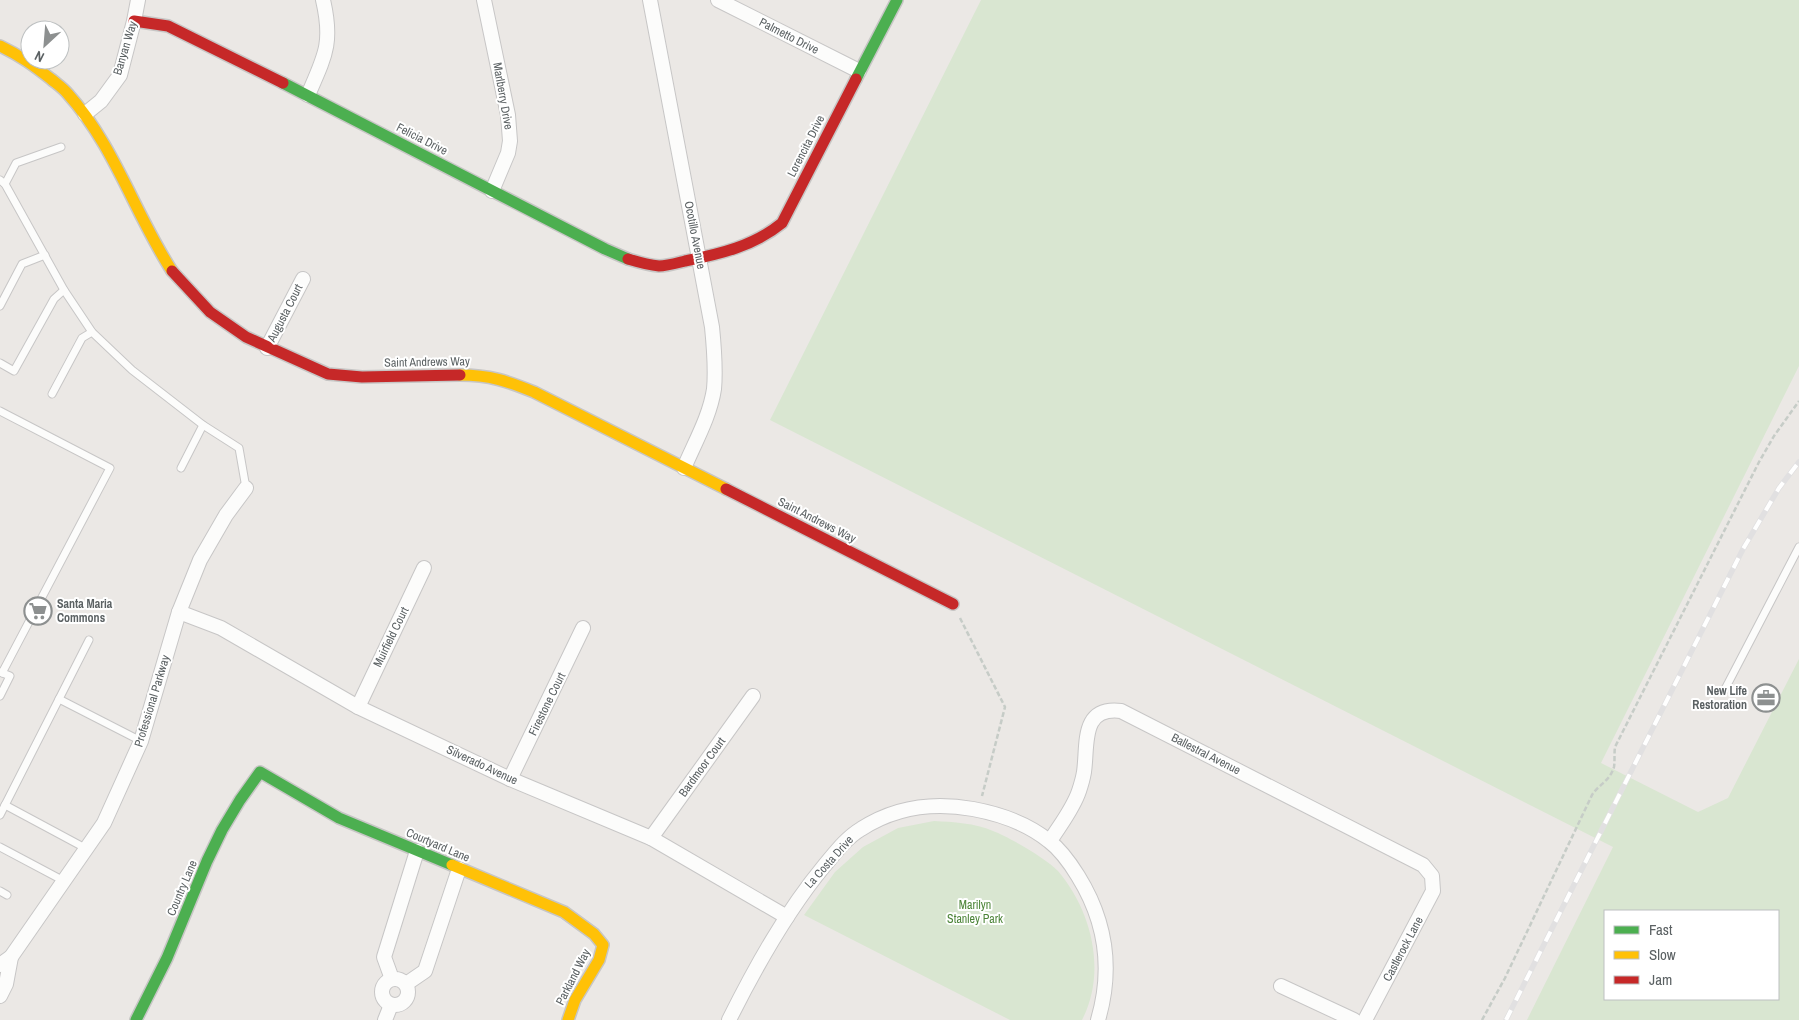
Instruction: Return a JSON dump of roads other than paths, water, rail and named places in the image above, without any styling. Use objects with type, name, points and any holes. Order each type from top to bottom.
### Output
[{"type":"street","name":"Banyan Way","points":[[85,114],[100,101],[120,75],[138,0]]},
{"type":"street","points":[[308,95],[326,54],[328,34],[323,0]]},
{"type":"street","name":"Marlberry Drive","points":[[484,0],[508,115],[510,141],[508,153],[492,190]]},
{"type":"street","name":"Ocotillo Avenue","points":[[651,0],[712,327],[715,370],[714,390],[707,416],[684,468]]},
{"type":"street","name":"Palmetto Drive","points":[[718,0],[859,71]]},
{"type":"street","name":"Lorencita Drive","points":[[699,258],[743,246],[772,232],[782,223],[897,0]]},
{"type":"street","name":"Felicia Drive","points":[[134,20],[168,26],[308,95],[605,249],[644,264],[661,266],[699,258]]},
{"type":"street","name":"Saint Andrews Way","points":[[0,46],[23,57],[67,92],[85,114],[120,173],[158,249],[173,272],[210,312],[246,337],[328,374],[362,377],[474,375],[502,379],[534,392],[953,604]]},
{"type":"street","name":"Augusta Court","points":[[267,348],[303,279]]},
{"type":"street","name":"Professional Parkway","points":[[0,996],[6,984],[5,961],[104,823],[141,741],[178,612],[200,560],[226,515],[246,488]]},
{"type":"street","name":"Muirfield Court","points":[[358,707],[424,568]]},
{"type":"street","name":"Silverado Avenue","points":[[178,612],[221,628],[358,707],[510,779],[651,838],[786,917]]},
{"type":"street","name":"Firestone Court","points":[[510,779],[584,628]]},
{"type":"street","name":"Bardmoor Court","points":[[651,838],[753,696]]},
{"type":"street","name":"Ballestral Avenue","points":[[1050,841],[1070,810],[1078,792],[1084,772],[1085,741],[1090,725],[1100,713],[1110,710],[1121,711],[1423,865],[1432,876]]},
{"type":"street","name":"Courtyard Lane","points":[[260,772],[338,818],[564,912],[594,934],[603,945]]},
{"type":"street","name":"Country Lane","points":[[136,1020],[151,995],[219,835],[248,787],[260,772]]},
{"type":"street","name":"La Costa Drive","points":[[729,1020],[786,917],[838,848],[859,830],[884,816],[920,807],[957,806],[993,812],[1027,826],[1050,841],[1071,864],[1090,895],[1102,929],[1107,964],[1104,1000],[1098,1020]]},
{"type":"street","points":[[392,979],[384,957],[417,851]]},
{"type":"street","points":[[406,984],[425,971],[459,869]]},
{"type":"street","name":"Castlerock Lane","points":[[1365,1020],[1433,890],[1432,876]]},
{"type":"street","name":"Parkland Way","points":[[568,1020],[575,1000],[599,960],[603,945]]},
{"type":"street","points":[[396,978],[406,984],[408,990],[404,1002],[398,1005],[391,1005],[383,999],[381,994],[383,984],[396,978]]},
{"type":"street","points":[[1281,986],[1354,1020]]},
{"type":"street","points":[[385,1020],[391,1005]]},
{"type":"lane","points":[[61,148],[16,163],[3,182],[64,290],[92,332],[132,370],[203,425],[239,448],[246,488]]},
{"type":"lane","points":[[0,306],[22,264],[45,255]]},
{"type":"lane","points":[[0,363],[14,371],[54,299],[64,290]]},
{"type":"lane","points":[[52,394],[82,338],[92,332]]},
{"type":"lane","points":[[0,411],[110,468],[1,672],[10,676],[0,696]]},
{"type":"lane","points":[[181,468],[203,425]]},
{"type":"lane","points":[[1724,691],[1799,547]]},
{"type":"lane","points":[[0,815],[89,640]]},
{"type":"lane","points":[[59,699],[141,741]]},
{"type":"lane","points":[[5,805],[86,849]]},
{"type":"lane","points":[[0,847],[64,881]]},
{"type":"railway","points":[[1506,1020],[1743,549],[1779,488],[1799,462]]},
{"type":"place","name":"Santa Maria Commons","points":[[38,611]]},
{"type":"place","name":"New Life Restoration","points":[[1766,698]]},
{"type":"park label","name":"Marilyn Stanley Park","points":[[975,912]]}]
